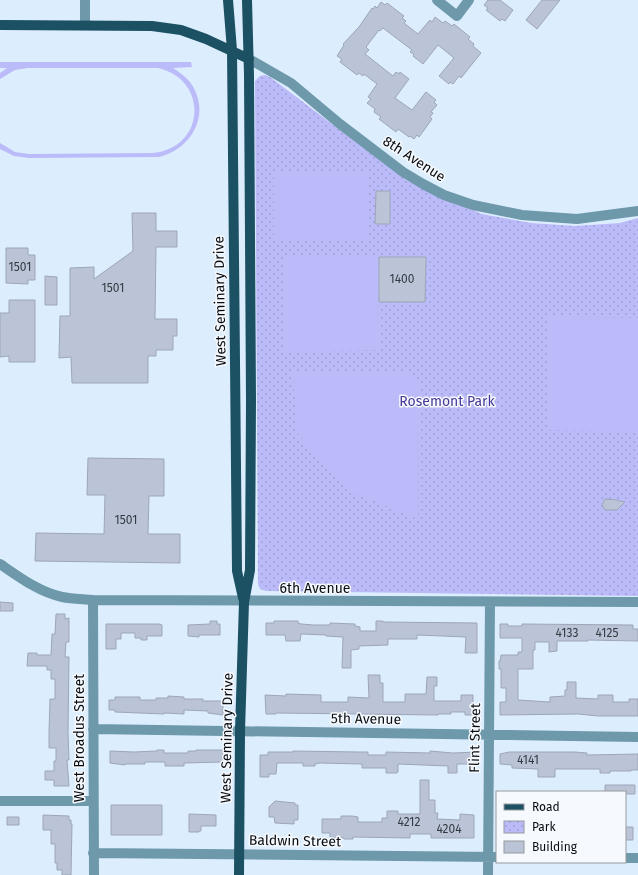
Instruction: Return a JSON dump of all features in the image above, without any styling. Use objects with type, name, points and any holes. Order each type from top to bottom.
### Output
[{"type":"main road","name":"West Seminary Drive","points":[[228,0],[232,50],[237,571],[244,602]]},
{"type":"main road","name":"West Seminary Drive","points":[[239,875],[240,731],[244,602],[250,570],[250,197],[247,0]]},
{"type":"main road","points":[[0,24],[152,26],[181,30],[232,50],[249,59]]},
{"type":"main road","points":[[233,197],[250,197]]},
{"type":"main road","points":[[235,400],[251,400]]},
{"type":"street","points":[[85,0],[85,24]]},
{"type":"street","points":[[437,0],[457,16],[470,0]]},
{"type":"street","name":"8th Avenue","points":[[249,59],[291,83],[340,124],[403,172],[444,195],[473,205],[522,215],[577,219],[638,211]]},
{"type":"street","name":"6th Avenue","points":[[0,564],[29,584],[50,593],[63,597],[93,600],[244,602],[638,602]]},
{"type":"street","name":"West Broadus Street","points":[[93,600],[94,875]]},
{"type":"street","name":"Flint Street","points":[[488,875],[492,857],[489,735],[490,602]]},
{"type":"street","name":"5th Avenue","points":[[93,729],[638,737]]},
{"type":"street","points":[[0,802],[93,802]]},
{"type":"street","name":"Baldwin Street","points":[[94,853],[492,857]]},
{"type":"street","points":[[626,858],[638,858]]},
{"type":"green space","points":[[0,62],[191,62],[192,67],[173,68],[190,82],[196,94],[199,105],[199,117],[196,128],[190,138],[181,146],[171,153],[159,157],[29,158],[14,156],[0,149],[0,143],[15,152],[29,154],[152,153],[170,149],[183,140],[191,128],[194,114],[193,99],[186,86],[175,75],[158,68],[28,68],[15,70],[0,79],[0,73],[7,68],[0,68]]},
{"type":"green space","name":"Rosemont Park","points":[[265,75],[270,77],[406,180],[482,214],[531,223],[575,226],[620,223],[638,218],[638,596],[266,591],[260,589],[258,584],[255,81],[260,76]]},
{"type":"green space","points":[[274,171],[368,171],[368,241],[274,241]]},
{"type":"green space","points":[[378,256],[379,350],[285,351],[284,257]]},
{"type":"green space","points":[[549,317],[638,318],[638,431],[547,430]]},
{"type":"green space","points":[[293,373],[411,373],[419,381],[418,519],[347,490],[297,433]]},
{"type":"building","points":[[488,0],[500,0],[513,10],[505,21],[502,19],[500,21],[486,10],[488,8],[484,5]]},
{"type":"building","points":[[542,0],[560,0],[537,29],[526,20]]},
{"type":"building","points":[[381,2],[385,5],[387,3],[404,16],[402,18],[406,21],[404,23],[418,34],[430,20],[432,22],[435,17],[443,23],[445,21],[452,26],[454,24],[470,37],[468,39],[481,53],[461,78],[459,76],[453,84],[450,82],[449,84],[439,76],[454,58],[438,45],[423,64],[413,56],[414,54],[410,52],[412,50],[383,28],[380,31],[379,30],[366,47],[369,50],[365,54],[393,76],[396,72],[399,74],[400,72],[409,79],[395,98],[412,110],[426,92],[436,100],[434,102],[437,105],[431,112],[433,113],[430,117],[432,119],[419,137],[417,135],[414,139],[398,129],[396,132],[379,119],[381,117],[374,112],[375,109],[367,103],[371,99],[368,97],[377,84],[364,74],[363,76],[359,73],[357,75],[340,62],[342,59],[337,56],[344,45],[343,44],[359,27],[372,8],[373,9],[375,6],[377,8]]},
{"type":"building","points":[[376,191],[390,191],[390,224],[375,224]]},
{"type":"building","points":[[132,213],[156,213],[156,231],[177,231],[177,247],[156,247],[155,319],[177,319],[177,336],[173,336],[173,350],[156,350],[156,356],[148,356],[148,383],[72,383],[71,357],[59,358],[60,316],[70,316],[70,268],[94,267],[94,279],[133,251]]},
{"type":"building","points":[[6,248],[28,248],[28,255],[35,255],[35,280],[28,280],[28,284],[6,283]]},
{"type":"building","points":[[379,257],[426,257],[425,302],[379,302]]},
{"type":"building","points":[[45,276],[57,277],[57,305],[45,305]]},
{"type":"building","points":[[9,300],[35,300],[35,362],[9,362],[9,356],[0,357],[0,313],[9,313]]},
{"type":"building","points":[[88,458],[164,459],[164,496],[149,496],[148,534],[180,534],[180,563],[35,561],[36,533],[104,534],[105,495],[87,495]]},
{"type":"building","points":[[605,499],[625,502],[617,510],[605,510],[602,505]]},
{"type":"building","points":[[0,602],[13,603],[13,611],[0,611]]},
{"type":"building","points":[[56,614],[65,614],[65,619],[69,618],[69,642],[66,642],[65,657],[69,657],[69,760],[67,760],[69,786],[54,786],[54,780],[45,780],[45,771],[54,771],[54,761],[56,761],[56,748],[49,748],[50,699],[55,699],[55,679],[51,679],[51,670],[47,670],[47,666],[27,666],[28,653],[37,653],[37,655],[51,655],[52,634],[55,634]]},
{"type":"building","points":[[210,621],[217,621],[217,624],[220,624],[220,635],[199,635],[199,637],[188,636],[188,625],[210,624]]},
{"type":"building","points":[[274,621],[298,621],[298,623],[301,624],[314,625],[330,625],[330,623],[355,624],[355,626],[360,627],[360,631],[376,631],[376,621],[477,623],[477,653],[465,653],[466,637],[417,635],[417,639],[388,639],[388,645],[359,646],[359,649],[351,650],[351,668],[342,668],[343,637],[301,634],[300,641],[286,641],[285,635],[266,635],[266,623],[274,623]]},
{"type":"building","points":[[106,624],[159,624],[162,625],[162,636],[147,636],[147,640],[141,640],[141,638],[135,638],[135,633],[121,633],[121,639],[116,639],[116,649],[106,649]]},
{"type":"building","points":[[500,624],[508,624],[508,626],[522,626],[522,624],[633,625],[633,629],[638,629],[638,641],[557,641],[557,651],[549,652],[549,642],[535,642],[535,650],[533,650],[533,669],[518,669],[518,700],[550,702],[550,697],[565,696],[567,682],[576,682],[576,698],[598,699],[598,695],[613,695],[613,702],[629,702],[629,699],[638,699],[638,716],[598,716],[578,714],[500,715],[500,702],[506,702],[506,688],[501,688],[501,669],[499,669],[499,661],[501,655],[518,655],[518,652],[522,652],[522,638],[500,638]]},
{"type":"building","points":[[368,675],[380,675],[380,683],[383,683],[383,702],[405,702],[405,694],[426,694],[427,677],[437,677],[437,686],[434,686],[434,701],[461,701],[461,695],[473,695],[473,715],[465,715],[465,712],[451,712],[451,714],[438,715],[266,714],[265,695],[321,695],[321,702],[348,702],[348,697],[369,698]]},
{"type":"building","points":[[168,696],[184,697],[184,699],[203,699],[203,701],[223,701],[223,715],[208,713],[208,711],[184,710],[184,714],[164,714],[115,712],[115,710],[109,710],[109,700],[115,700],[115,697],[140,697],[140,700],[156,700],[156,698],[168,698]]},
{"type":"building","points":[[164,750],[164,753],[188,753],[188,751],[196,750],[223,750],[223,762],[184,763],[184,766],[165,766],[165,762],[145,762],[145,764],[125,765],[110,763],[110,751],[134,752]]},
{"type":"building","points":[[268,752],[368,752],[368,755],[386,755],[386,752],[477,752],[477,764],[457,764],[457,773],[448,773],[448,766],[398,764],[397,773],[386,773],[386,768],[362,768],[362,764],[320,763],[315,764],[315,766],[303,766],[303,763],[277,763],[276,774],[269,774],[269,777],[260,777],[260,755],[268,755]]},
{"type":"building","points":[[509,752],[575,752],[587,753],[587,755],[638,754],[638,770],[610,771],[610,773],[600,773],[600,769],[555,769],[555,777],[538,777],[538,769],[512,768],[512,765],[500,764],[500,754]]},
{"type":"building","points":[[420,780],[429,780],[429,800],[435,800],[435,813],[438,813],[437,819],[460,820],[460,814],[474,815],[474,838],[431,838],[431,834],[410,834],[410,838],[353,837],[353,839],[344,839],[330,837],[330,833],[322,833],[322,819],[341,819],[341,816],[352,816],[358,817],[358,822],[382,822],[382,818],[387,818],[387,811],[398,811],[398,814],[420,814]]},
{"type":"building","points":[[605,785],[635,785],[635,794],[627,794],[626,791],[605,791]]},
{"type":"building","points":[[275,801],[295,803],[295,805],[298,805],[298,820],[294,820],[294,824],[275,823],[274,817],[269,817],[269,807]]},
{"type":"building","points":[[111,805],[162,805],[162,835],[111,835]]},
{"type":"building","points":[[189,814],[216,815],[216,826],[201,826],[201,831],[199,832],[189,832]]},
{"type":"building","points":[[43,815],[69,816],[69,820],[71,820],[71,875],[62,875],[62,870],[57,870],[57,863],[55,863],[55,844],[51,844],[51,830],[43,830]]},
{"type":"building","points":[[7,817],[19,817],[19,825],[7,825]]},
{"type":"building","points":[[626,827],[633,827],[633,840],[626,840]]}]
